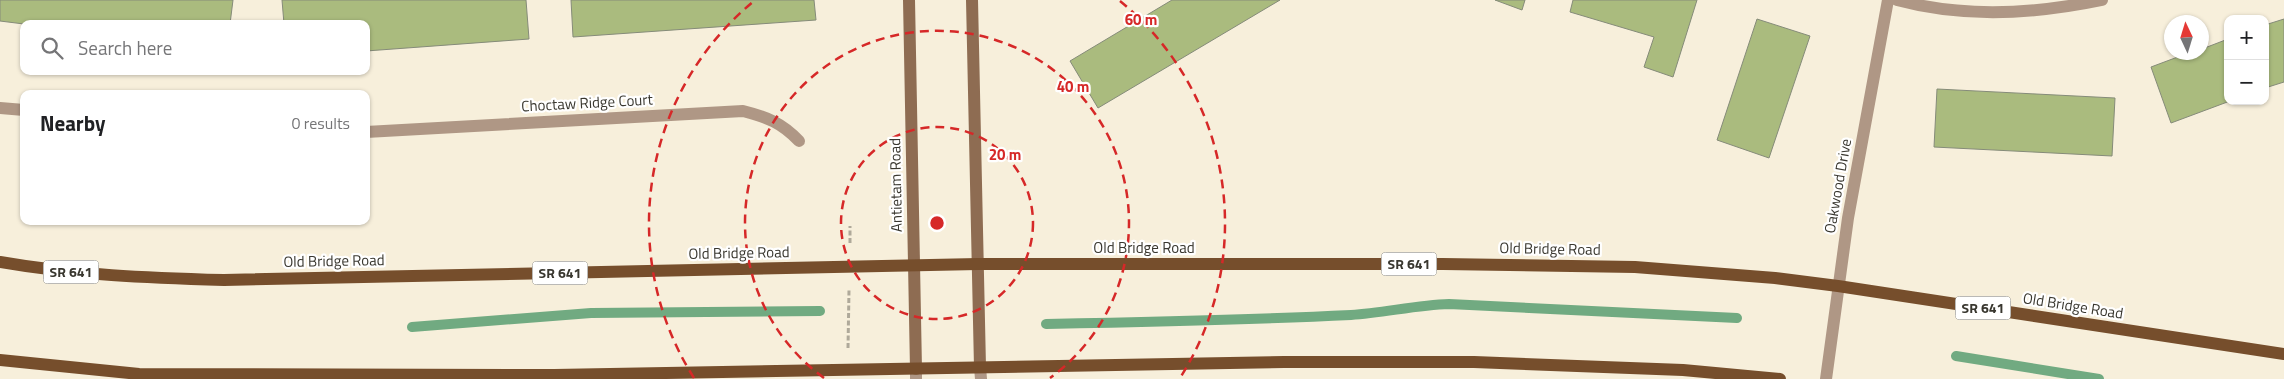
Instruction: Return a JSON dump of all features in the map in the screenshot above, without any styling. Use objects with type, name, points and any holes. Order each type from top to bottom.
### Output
[{"type":"main road","name":"Old Bridge Road","points":[[0,262],[42,269],[143,278],[224,280],[978,264],[1443,264],[1625,267],[1775,278],[1838,286],[2284,354]]},
{"type":"main road","points":[[0,360],[139,374],[554,375],[916,374],[1284,362],[1474,362],[1684,370],[1780,379]]},
{"type":"street","name":"Antietam Road","points":[[909,0],[916,374]]},
{"type":"street","points":[[972,0],[980,373]]},
{"type":"street","name":"Oakwood Drive","points":[[1826,379],[1848,218],[1888,0]]},
{"type":"street","points":[[1897,0],[1925,8],[1996,12],[2068,7],[2102,0]]},
{"type":"street","points":[[0,108],[20,110]]},
{"type":"street","name":"Choctaw Ridge Court","points":[[370,132],[743,111],[768,117],[789,130],[799,141]]},
{"type":"path","points":[[849,296],[849,330]]},
{"type":"building","points":[[0,0],[233,0],[230,20],[20,20],[20,24],[0,21]]},
{"type":"building","points":[[282,0],[526,0],[529,39],[370,51],[370,20],[284,20]]},
{"type":"building","points":[[571,0],[814,0],[816,20],[573,37]]},
{"type":"building","points":[[1172,0],[1280,0],[1098,108],[1070,61]]},
{"type":"building","points":[[1495,0],[1525,0],[1522,10]]},
{"type":"building","points":[[1573,0],[1697,0],[1673,77],[1644,67],[1654,37],[1570,12]]},
{"type":"building","points":[[1757,19],[1810,36],[1769,158],[1717,140]]},
{"type":"building","points":[[2284,19],[2284,82],[2269,87],[2269,60],[2269,24]]},
{"type":"building","points":[[2224,41],[2224,103],[2171,123],[2151,67],[2170,60],[2209,60],[2209,46]]},
{"type":"building","points":[[1937,89],[2115,98],[2112,156],[1934,147]]},
{"type":"waterway","points":[[1046,324],[1237,320],[1351,315],[1449,304],[1737,318]]},
{"type":"waterway","points":[[412,327],[591,313],[820,311]]},
{"type":"waterway","points":[[1956,356],[2099,379]]}]
